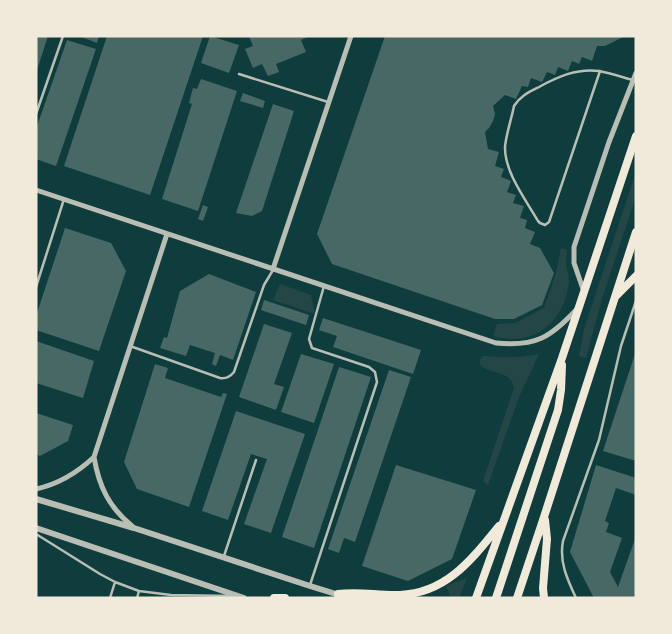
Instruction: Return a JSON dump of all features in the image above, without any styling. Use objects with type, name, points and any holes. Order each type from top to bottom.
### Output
[{"type":"main road","points":[[476,598],[562,358],[636,136]]},
{"type":"main road","points":[[517,598],[636,232]]},
{"type":"main road","points":[[615,298],[636,276]]},
{"type":"main road","points":[[496,598],[558,410],[562,358]]},
{"type":"main road","points":[[544,517],[547,539],[543,588],[544,598]]},
{"type":"main road","points":[[338,594],[354,592],[402,595],[438,585],[452,577],[463,567],[503,521]]},
{"type":"main road","points":[[274,598],[285,598]]},
{"type":"street","points":[[273,269],[351,36]]},
{"type":"street","points":[[584,292],[574,263],[574,247],[609,142],[636,72]]},
{"type":"street","points":[[36,190],[496,343],[513,345],[530,343],[548,335],[562,325],[578,308]]},
{"type":"street","points":[[36,489],[66,480],[81,470],[94,457],[167,234]]},
{"type":"street","points":[[94,457],[102,490],[121,517],[134,528]]},
{"type":"street","points":[[36,499],[134,528],[349,598]]},
{"type":"street","points":[[36,528],[242,597]]},
{"type":"lane","points":[[36,114],[63,36]]},
{"type":"lane","points":[[600,71],[549,222],[542,225],[513,178],[505,147],[514,106],[518,99],[524,94],[559,77],[578,71],[600,71],[633,80]]},
{"type":"lane","points":[[240,74],[329,102]]},
{"type":"lane","points":[[36,287],[64,200]]},
{"type":"lane","points":[[130,346],[220,378],[230,377],[234,372],[264,285],[273,269]]},
{"type":"lane","points":[[310,586],[377,382],[375,372],[368,367],[312,348],[309,339],[324,286]]},
{"type":"lane","points":[[576,598],[564,568],[562,559],[563,541],[599,440],[622,346],[636,302]]},
{"type":"lane","points":[[224,558],[256,460]]},
{"type":"lane","points":[[36,534],[100,574],[139,591],[171,595],[242,597]]},
{"type":"lane","points":[[110,598],[115,582]]},
{"type":"lane","points":[[137,598],[139,591]]},
{"type":"shaded area","points":[[636,172],[636,196],[601,302],[586,358],[579,356],[584,329]]},
{"type":"shaded area","points":[[561,248],[567,250],[566,264],[569,281],[561,309],[554,320],[534,335],[508,339],[493,336],[497,324],[515,323],[544,308],[556,273]]},
{"type":"shaded area","points":[[280,284],[311,295],[315,314],[273,300]]},
{"type":"shaded area","points":[[539,354],[519,397],[488,485],[483,481],[514,388],[509,378],[484,368],[480,364],[480,360],[483,356],[512,357]]},
{"type":"shaded area","points":[[467,578],[459,598],[451,598],[446,586]]},
{"type":"building","points":[[36,36],[48,36],[37,70],[36,70]]},
{"type":"building","points":[[79,36],[99,36],[97,43]]},
{"type":"building","points":[[107,36],[203,36],[150,195],[64,166]]},
{"type":"building","points":[[210,36],[239,45],[229,73],[201,63]]},
{"type":"building","points":[[249,36],[310,36],[301,40],[306,52],[276,64],[279,72],[268,76],[262,64],[253,68],[245,49],[253,46]]},
{"type":"building","points":[[385,36],[625,36],[605,46],[597,46],[592,61],[582,57],[579,64],[572,61],[568,71],[558,67],[555,75],[547,72],[542,82],[531,78],[528,87],[522,86],[516,99],[505,95],[493,106],[495,114],[493,121],[485,132],[488,149],[499,152],[495,166],[504,169],[501,177],[511,181],[507,192],[516,195],[513,203],[524,206],[520,218],[527,220],[525,228],[535,232],[530,244],[540,248],[554,273],[542,305],[514,319],[495,319],[332,264],[317,234]]},
{"type":"building","points":[[67,40],[96,49],[56,166],[36,159],[36,129]]},
{"type":"building","points":[[201,79],[237,91],[198,211],[162,199],[192,104],[189,103],[193,88],[197,89]]},
{"type":"building","points":[[243,93],[265,101],[263,108],[240,101]]},
{"type":"building","points":[[273,104],[294,111],[262,211],[252,216],[236,213]]},
{"type":"building","points":[[203,205],[208,207],[203,221],[198,219]]},
{"type":"building","points":[[65,228],[111,243],[126,271],[99,351],[36,330],[36,316]]},
{"type":"building","points":[[209,274],[256,292],[233,360],[220,355],[216,366],[212,364],[215,353],[190,345],[186,356],[160,348],[164,337],[167,338],[180,291]]},
{"type":"building","points":[[264,300],[309,315],[306,325],[261,310]]},
{"type":"building","points":[[323,318],[421,350],[413,374],[333,347],[337,336],[319,330]]},
{"type":"building","points":[[264,324],[292,333],[274,384],[284,387],[276,410],[239,397]]},
{"type":"building","points":[[36,341],[94,361],[83,398],[36,383]]},
{"type":"building","points":[[636,351],[636,461],[603,451]]},
{"type":"building","points":[[301,354],[334,364],[314,423],[281,412]]},
{"type":"building","points":[[155,364],[168,368],[165,378],[221,397],[223,393],[227,394],[189,507],[137,489],[124,462]]},
{"type":"building","points":[[339,367],[371,377],[314,548],[282,537]]},
{"type":"building","points":[[389,370],[411,377],[355,542],[344,538],[339,553],[328,549]]},
{"type":"building","points":[[236,411],[305,434],[271,533],[244,524],[267,459],[251,454],[228,520],[202,511]]},
{"type":"building","points":[[36,413],[73,425],[68,441],[40,456],[36,454]]},
{"type":"building","points":[[396,465],[476,490],[452,559],[408,581],[362,566]]},
{"type":"building","points":[[596,465],[636,478],[636,495],[616,488],[605,521],[609,523],[606,532],[622,538],[610,572],[618,587],[636,536],[636,598],[594,598],[570,552]]}]
